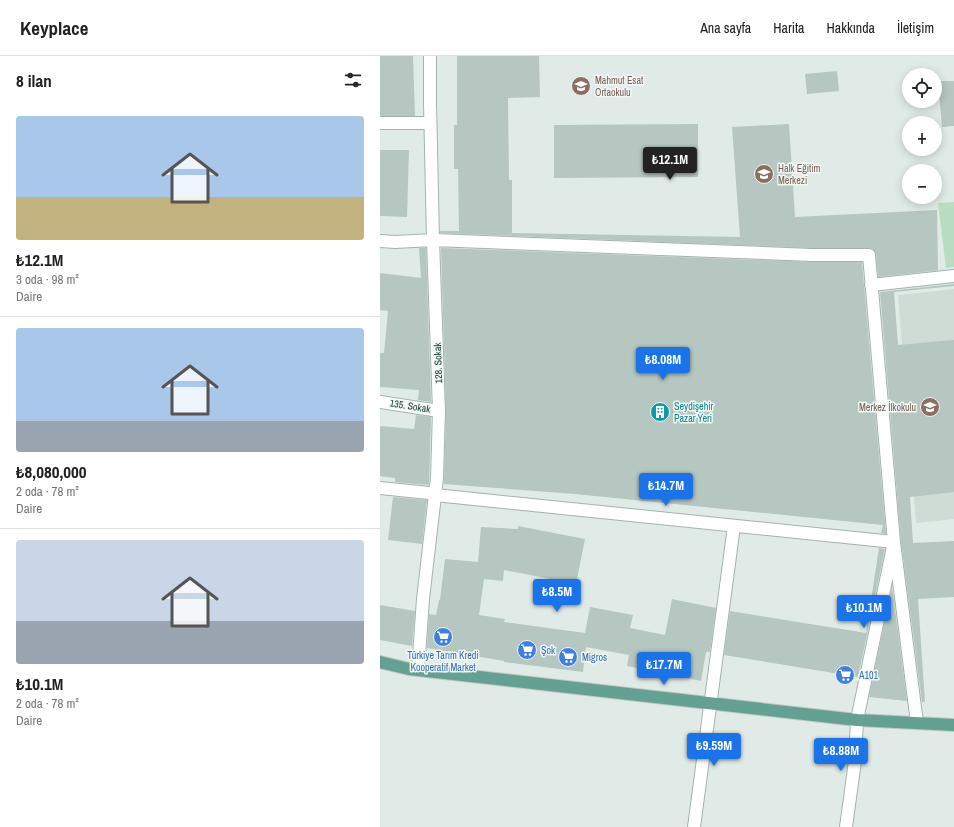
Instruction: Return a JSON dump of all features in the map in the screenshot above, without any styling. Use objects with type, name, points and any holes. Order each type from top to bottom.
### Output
[{"type":"main road","points":[[380,662],[414,669]]},
{"type":"main road","points":[[380,666],[857,720],[954,725]]},
{"type":"main road","points":[[917,724],[954,734]]},
{"type":"street","name":"128. Sokak","points":[[414,669],[437,478],[439,411],[430,122],[430,56]]},
{"type":"street","points":[[380,122],[430,122]]},
{"type":"street","points":[[380,240],[395,242],[433,240],[812,255],[869,255],[894,542],[917,724]]},
{"type":"street","points":[[871,285],[954,276]]},
{"type":"street","name":"135. Sokak","points":[[380,402],[439,411]]},
{"type":"street","points":[[380,488],[435,495],[894,542]]},
{"type":"street","points":[[694,827],[702,776],[710,703],[734,526]]},
{"type":"street","points":[[846,827],[854,761],[857,720],[894,542]]},
{"type":"shaded area","name":"Merkez İlkokulu","points":[[954,289],[954,519],[916,523],[898,295]]},
{"type":"green space","points":[[954,202],[954,267],[946,268],[938,204]]},
{"type":"building","points":[[380,56],[413,56],[415,116],[380,116]]},
{"type":"building","points":[[457,56],[539,56],[540,97],[508,98],[509,180],[512,180],[512,233],[740,237],[732,127],[789,124],[795,217],[937,210],[938,270],[950,269],[878,277],[876,254],[873,249],[869,248],[812,248],[440,233],[440,231],[459,231],[458,169],[454,169],[454,125],[457,125]]},
{"type":"building","points":[[837,71],[839,91],[807,94],[805,74]]},
{"type":"building","points":[[942,81],[954,81],[954,126],[942,127]]},
{"type":"building","points":[[698,124],[698,177],[554,178],[554,125]]},
{"type":"building","points":[[380,150],[409,150],[407,217],[380,216]]},
{"type":"building","points":[[419,248],[426,248],[431,402],[418,400],[419,390],[380,387],[380,353],[384,353],[388,311],[380,310],[380,273],[421,278]]},
{"type":"building","name":"Seydişehir Pazar Yeri","points":[[441,248],[812,262],[862,262],[886,534],[881,533],[883,525],[575,494],[444,484],[446,411]]},
{"type":"building","points":[[954,284],[954,286],[894,292],[898,345],[954,340],[954,492],[910,497],[913,543],[954,541],[954,597],[918,599],[925,702],[922,702],[901,541],[880,292]]},
{"type":"building","points":[[416,415],[431,417],[429,485],[395,482],[395,478],[380,476],[380,426],[414,429]]},
{"type":"building","points":[[393,497],[427,500],[422,544],[388,540]]},
{"type":"building","points":[[518,526],[585,539],[576,584],[504,570],[503,581],[484,579],[479,615],[505,619],[504,622],[585,633],[590,607],[633,615],[630,628],[665,635],[672,599],[716,608],[710,652],[706,652],[701,681],[627,666],[629,655],[586,647],[583,672],[504,662],[427,648],[429,614],[436,615],[440,600],[445,559],[478,562],[481,527],[518,529]]},
{"type":"building","points":[[879,548],[885,549],[858,677],[724,655],[730,611],[866,633]]},
{"type":"building","points":[[892,587],[907,701],[869,697]]},
{"type":"building","points":[[380,605],[415,611],[412,646],[380,640]]},
{"type":"place","name":"Mahmut Esat Ortaokulu","points":[[581,86]]},
{"type":"place","name":"Halk Eğitim Merkezi","points":[[764,174]]},
{"type":"place","name":"Merkez İlkokulu","points":[[930,407]]},
{"type":"place","name":"Seydişehir Pazar Yeri","points":[[660,412]]},
{"type":"place","name":"Türkiye Tarım Kredi Kooperatif Market","points":[[443,637]]},
{"type":"place","name":"Şok","points":[[527,650]]},
{"type":"place","name":"Migros","points":[[568,657]]},
{"type":"place","name":"A101","points":[[845,675]]}]
